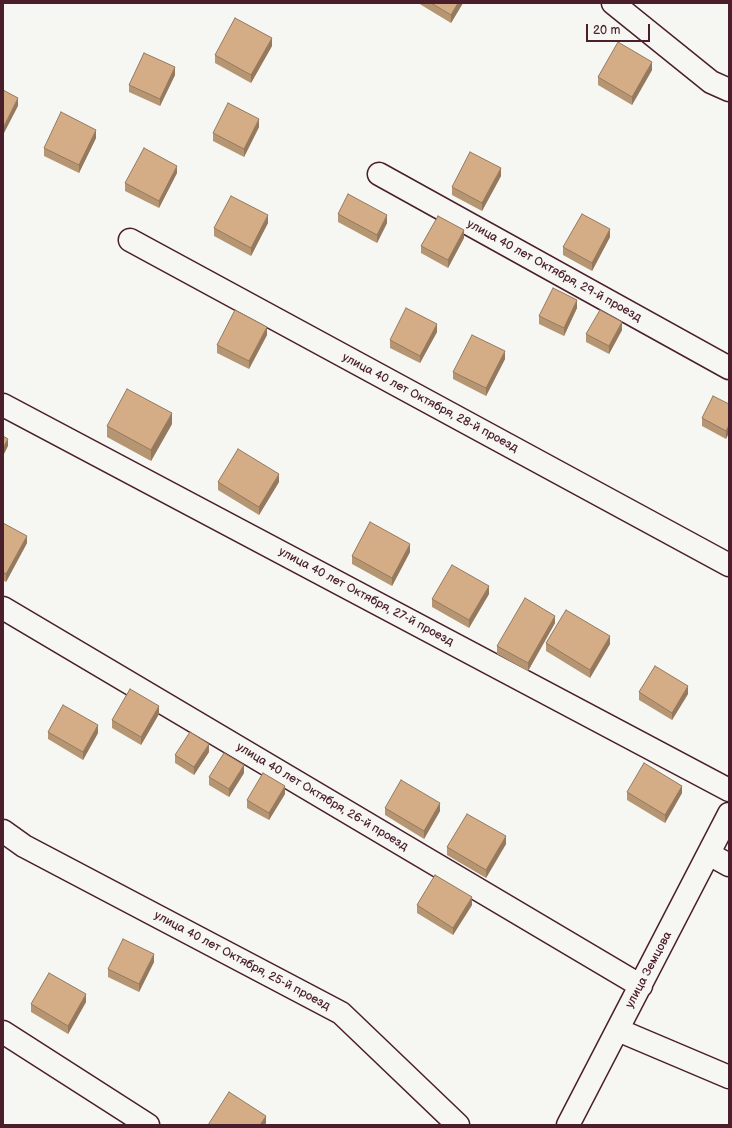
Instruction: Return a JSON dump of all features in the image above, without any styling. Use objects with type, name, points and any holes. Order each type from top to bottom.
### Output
[{"type":"street","points":[[612,3],[711,82],[729,90]]},
{"type":"street","name":"улица 40 лет Октября, 29-й проезд","points":[[379,174],[729,368]]},
{"type":"street","name":"улица 40 лет Октября, 28-й проезд","points":[[130,240],[729,565]]},
{"type":"street","name":"улица 40 лет Октября, 27-й проезд","points":[[3,405],[729,790]]},
{"type":"street","name":"улица 40 лет Октября, 26-й проезд","points":[[3,608],[641,986]]},
{"type":"street","name":"улица Земцова","points":[[568,1125],[729,814]]},
{"type":"street","name":"улица 40 лет Октября, 25-й проезд","points":[[3,830],[24,846],[341,1013],[458,1125]]},
{"type":"street","points":[[709,854],[729,865]]},
{"type":"street","points":[[618,1030],[729,1077]]},
{"type":"street","points":[[3,1032],[148,1125]]},
{"type":"building","points":[[431,3],[458,3],[451,15]]},
{"type":"building","points":[[235,18],[272,38],[251,75],[215,55]]},
{"type":"building","points":[[618,42],[652,62],[632,97],[598,77]]},
{"type":"building","points":[[144,53],[175,67],[160,99],[129,85]]},
{"type":"building","points":[[3,90],[18,98],[3,128]]},
{"type":"building","points":[[228,103],[259,119],[244,149],[213,133]]},
{"type":"building","points":[[61,112],[96,130],[79,165],[44,148]]},
{"type":"building","points":[[144,148],[177,166],[159,201],[125,183]]},
{"type":"building","points":[[470,152],[501,168],[482,203],[452,187]]},
{"type":"building","points":[[348,194],[387,215],[377,235],[338,214]]},
{"type":"building","points":[[231,196],[268,215],[251,248],[214,228]]},
{"type":"building","points":[[582,214],[610,229],[592,263],[563,247]]},
{"type":"building","points":[[438,216],[464,230],[448,260],[421,246]]},
{"type":"building","points":[[553,288],[577,300],[564,328],[539,316]]},
{"type":"building","points":[[406,308],[437,324],[420,356],[390,340]]},
{"type":"building","points":[[235,310],[267,327],[249,361],[217,345]]},
{"type":"building","points":[[600,310],[622,322],[609,346],[586,334]]},
{"type":"building","points":[[472,335],[505,351],[486,388],[453,372]]},
{"type":"building","points":[[127,389],[172,413],[151,450],[107,426]]},
{"type":"building","points":[[713,396],[729,404],[729,425],[726,431],[702,418]]},
{"type":"building","points":[[3,436],[8,439],[3,448]]},
{"type":"building","points":[[238,449],[279,474],[259,507],[218,482]]},
{"type":"building","points":[[370,522],[410,544],[392,578],[352,556]]},
{"type":"building","points":[[3,523],[27,536],[6,574],[3,572]]},
{"type":"building","points":[[452,565],[489,586],[469,620],[432,599]]},
{"type":"building","points":[[525,598],[555,616],[528,663],[497,646]]},
{"type":"building","points":[[566,610],[610,636],[590,670],[546,643]]},
{"type":"building","points":[[655,666],[688,686],[672,713],[639,692]]},
{"type":"building","points":[[130,689],[159,706],[141,737],[112,720]]},
{"type":"building","points":[[63,705],[98,725],[83,752],[48,732]]},
{"type":"building","points":[[190,732],[209,744],[194,767],[175,755]]},
{"type":"building","points":[[224,753],[244,765],[229,789],[209,777]]},
{"type":"building","points":[[644,763],[682,786],[665,815],[627,792]]},
{"type":"building","points":[[263,773],[285,786],[269,813],[247,800]]},
{"type":"building","points":[[401,780],[440,803],[424,831],[385,808]]},
{"type":"building","points":[[467,814],[506,836],[486,870],[447,847]]},
{"type":"building","points":[[435,875],[472,897],[453,928],[417,905]]},
{"type":"building","points":[[123,939],[154,954],[139,984],[108,969]]},
{"type":"building","points":[[49,973],[86,994],[68,1026],[31,1004]]},
{"type":"building","points":[[229,1092],[266,1116],[260,1125],[208,1125]]}]
